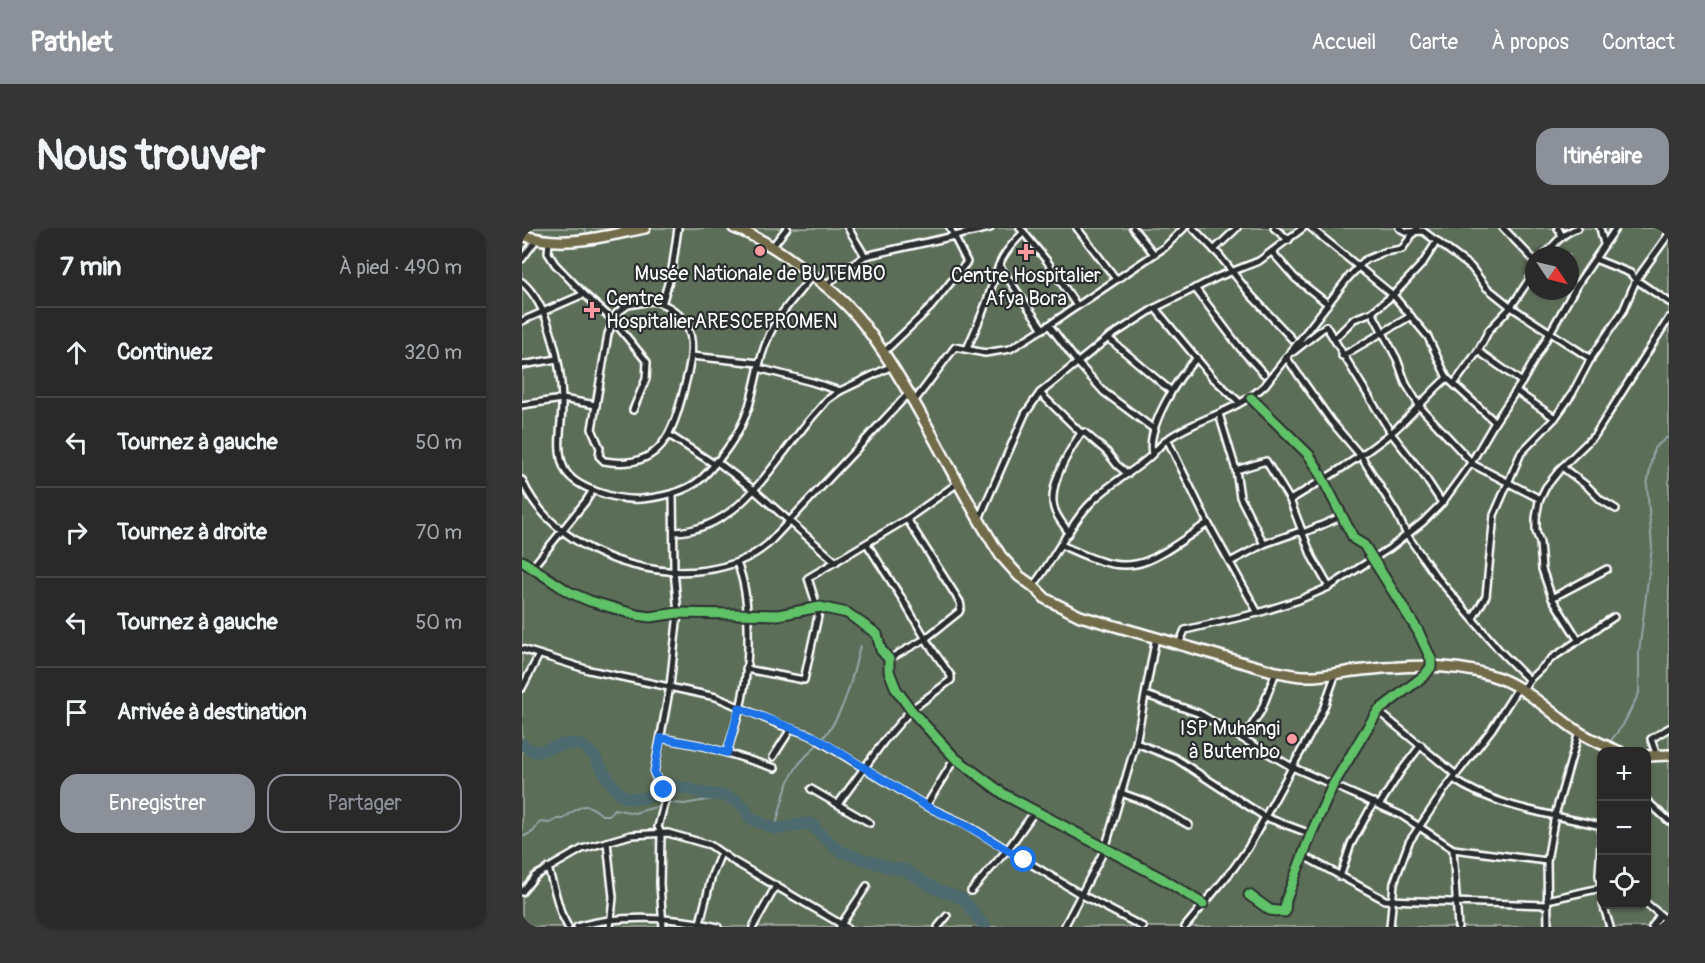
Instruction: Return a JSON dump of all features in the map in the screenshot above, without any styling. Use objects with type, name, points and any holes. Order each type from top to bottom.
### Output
[{"type":"highway","points":[[522,235],[549,242],[583,240],[642,228]]},
{"type":"highway","points":[[737,228],[759,238],[813,275],[863,324],[892,366],[979,519],[1009,566],[1046,598],[1080,616],[1276,672],[1302,676],[1431,667],[1491,675],[1520,690],[1579,732],[1608,747]]},
{"type":"highway","points":[[1651,756],[1669,754]]},
{"type":"street","points":[[662,304],[672,270],[678,228]]},
{"type":"street","points":[[772,247],[787,228]]},
{"type":"street","points":[[857,228],[848,230],[865,256]]},
{"type":"street","points":[[883,353],[930,308],[967,262],[950,228]]},
{"type":"street","points":[[825,285],[865,256],[990,228]]},
{"type":"street","points":[[1077,228],[1116,279]]},
{"type":"street","points":[[1133,228],[1154,254]]},
{"type":"street","points":[[522,480],[532,500],[547,516],[590,549],[608,558],[644,567],[674,570],[704,570],[736,563],[756,554],[791,522],[911,398],[955,347],[985,353],[1010,349],[1154,254],[1172,241],[1184,228]]},
{"type":"street","points":[[1193,228],[1233,270],[1249,293],[1292,339]]},
{"type":"street","points":[[1214,250],[1237,228]]},
{"type":"street","points":[[1274,228],[1289,240]]},
{"type":"street","points":[[979,519],[1025,414],[1040,393],[1108,338],[1155,308],[1233,270],[1259,261],[1303,228]]},
{"type":"street","points":[[1311,228],[1393,295],[1428,337],[1447,378],[1495,422]]},
{"type":"street","points":[[1399,228],[1407,232],[1423,231],[1471,267],[1486,287],[1511,307],[1551,331],[1590,359]]},
{"type":"street","points":[[1503,228],[1525,251]]},
{"type":"street","points":[[1558,228],[1563,236]]},
{"type":"street","points":[[1554,246],[1563,236],[1578,228]]},
{"type":"street","points":[[1600,228],[1604,244]]},
{"type":"street","points":[[1179,644],[1185,630],[1257,613],[1299,600],[1329,587],[1354,573],[1407,536],[1442,503],[1471,463],[1604,244],[1616,228]]},
{"type":"street","points":[[967,349],[999,265],[1007,249],[1022,230],[1047,261],[1077,306]]},
{"type":"street","points":[[1034,586],[1088,506],[1106,489],[1128,474],[1167,439],[1209,416],[1219,414],[1251,398],[1265,385],[1365,260],[1384,252],[1402,249],[1416,230]]},
{"type":"street","points":[[1473,618],[1486,596],[1494,515],[1521,453],[1555,417],[1572,394],[1590,359],[1623,311],[1636,280],[1669,234]]},
{"type":"street","points":[[522,259],[536,240]]},
{"type":"street","points":[[1334,339],[1354,319],[1372,312],[1393,295],[1423,263],[1437,241]]},
{"type":"street","points":[[549,242],[548,253],[555,264],[613,320],[643,356],[648,367],[646,379],[633,410]]},
{"type":"street","points":[[1272,252],[1295,278],[1328,304]]},
{"type":"street","points":[[1595,259],[1630,273],[1636,280],[1669,302]]},
{"type":"street","points":[[999,265],[1043,329]]},
{"type":"street","points":[[522,282],[530,289],[544,312],[557,359],[562,399],[561,446],[564,468],[575,480],[592,490],[604,495],[633,500],[673,493],[698,482],[715,463],[733,439],[744,419],[768,337],[777,320],[813,275]]},
{"type":"street","points":[[1454,384],[1490,330],[1511,307],[1525,286]]},
{"type":"street","points":[[1195,288],[1240,348],[1264,374]]},
{"type":"street","points":[[522,321],[584,294]]},
{"type":"street","points":[[651,301],[662,304],[679,316],[691,334],[691,356],[680,407],[669,435],[659,450],[638,462],[604,461],[599,456],[600,448],[592,429],[608,334],[613,320],[617,313],[628,305],[651,301]]},
{"type":"street","points":[[1155,308],[1212,377],[1238,401]]},
{"type":"street","points":[[1372,312],[1397,359],[1406,384],[1420,407],[1471,463],[1540,499]]},
{"type":"street","points":[[1342,356],[1411,316]]},
{"type":"street","points":[[1579,641],[1552,598],[1542,569],[1540,543],[1536,531],[1540,499],[1546,487],[1562,467],[1595,435],[1669,318]]},
{"type":"street","points":[[1049,325],[1077,362],[1104,392],[1155,430]]},
{"type":"street","points":[[1286,357],[1326,326],[1342,356],[1391,433],[1442,503]]},
{"type":"street","points":[[1108,338],[1171,391]]},
{"type":"street","points":[[1478,351],[1522,382]]},
{"type":"street","points":[[691,356],[758,366],[840,391]]},
{"type":"street","points":[[1286,357],[1331,421],[1361,456],[1397,514],[1407,536],[1435,575],[1500,651],[1530,680]]},
{"type":"street","points":[[1152,454],[1156,423],[1171,391],[1197,358]]},
{"type":"street","points":[[522,365],[557,359]]},
{"type":"street","points":[[674,532],[702,528],[716,522],[742,503],[820,408],[840,391],[892,366]]},
{"type":"street","points":[[1290,500],[1361,456],[1391,433],[1447,378]]},
{"type":"street","points":[[1516,391],[1555,417]]},
{"type":"street","points":[[1040,393],[1081,433],[1083,432],[1107,452],[1128,474]]},
{"type":"street","points":[[1249,895],[1270,910],[1285,912],[1286,900],[1302,855],[1333,785],[1378,711],[1425,675],[1431,667],[1431,659],[1418,631],[1364,545],[1354,539],[1324,479],[1309,455],[1251,398]]},
{"type":"street","points":[[522,405],[562,399],[596,405]]},
{"type":"street","points":[[1219,414],[1236,470],[1240,497],[1264,544]]},
{"type":"street","points":[[1069,533],[1054,506],[1055,484],[1081,433]]},
{"type":"street","points":[[669,435],[754,490],[836,562]]},
{"type":"street","points":[[1167,439],[1208,523],[1257,613]]},
{"type":"street","points":[[1236,470],[1266,460],[1290,500],[1319,572],[1329,587]]},
{"type":"street","points":[[1562,467],[1601,500],[1616,509]]},
{"type":"street","points":[[746,669],[804,680],[819,607],[808,578],[907,519],[958,483]]},
{"type":"street","points":[[531,569],[586,501],[592,490]]},
{"type":"street","points":[[663,924],[660,884],[661,833],[658,826],[666,797],[654,773],[670,686],[678,613],[674,570],[673,493]]},
{"type":"street","points":[[1230,562],[1264,544],[1298,532],[1303,533],[1342,516]]},
{"type":"street","points":[[889,659],[925,639],[959,612],[961,607],[907,519]]},
{"type":"street","points":[[1061,545],[1104,562],[1136,564],[1152,558],[1208,523]]},
{"type":"street","points":[[838,804],[911,710],[951,680],[951,676],[925,639],[902,597],[867,544]]},
{"type":"street","points":[[522,561],[568,592],[621,611],[650,617],[678,613],[778,615],[819,607],[847,613],[877,634],[881,650],[889,659],[889,671],[896,689],[911,710],[956,758],[1005,795],[1163,879],[1203,904]]},
{"type":"street","points":[[727,753],[746,669],[748,616],[740,571],[736,563]]},
{"type":"street","points":[[1552,598],[1606,569]]},
{"type":"street","points":[[1390,927],[1398,868],[1418,827],[1520,690],[1547,661],[1614,617]]},
{"type":"street","points":[[1064,927],[1105,849],[1136,743],[1156,637]]},
{"type":"street","points":[[522,649],[589,670],[716,697],[815,737],[926,806],[966,825],[1082,895],[1143,927]]},
{"type":"street","points":[[522,688],[539,655]]},
{"type":"street","points":[[1244,738],[1261,711],[1276,672]]},
{"type":"street","points":[[1185,927],[1248,848],[1324,707],[1336,673]]},
{"type":"street","points":[[1146,695],[1198,713],[1292,767],[1377,803],[1453,849],[1547,861]]},
{"type":"street","points":[[1378,711],[1421,745],[1470,790],[1524,809],[1597,825]]},
{"type":"street","points":[[1657,756],[1651,739],[1669,728]]},
{"type":"street","points":[[773,757],[791,729]]},
{"type":"street","points":[[1548,927],[1547,861],[1555,815],[1579,732]]},
{"type":"street","points":[[661,738],[704,746],[775,768]]},
{"type":"street","points":[[1136,743],[1175,758],[1265,817],[1311,834]]},
{"type":"street","points":[[1340,877],[1351,844],[1377,803],[1421,745]]},
{"type":"street","points":[[926,806],[956,758]]},
{"type":"street","points":[[811,789],[870,823]]},
{"type":"street","points":[[1121,794],[1149,803],[1189,825]]},
{"type":"street","points":[[1651,804],[1669,820]]},
{"type":"street","points":[[970,891],[1008,849],[1035,811]]},
{"type":"street","points":[[522,892],[536,876],[582,849],[631,835],[661,833],[703,841],[842,926],[867,886]]},
{"type":"street","points":[[608,842],[613,897],[610,924]]},
{"type":"street","points":[[1453,849],[1458,927]]},
{"type":"street","points":[[699,925],[712,874],[721,853]]},
{"type":"street","points":[[1302,855],[1340,877],[1385,900],[1392,901],[1547,902],[1597,893]]},
{"type":"street","points":[[548,868],[556,898],[568,927]]},
{"type":"street","points":[[753,927],[776,886]]},
{"type":"street","points":[[1651,907],[1669,922]]},
{"type":"street","points":[[1601,927],[1609,925],[1604,909]]},
{"type":"street","points":[[1652,927],[1660,915]]},
{"type":"street","points":[[940,926],[947,916]]},
{"type":"street","points":[[577,927],[596,921],[610,924],[718,927]]},
{"type":"green space","points":[[522,228],[1669,228],[1669,927],[522,927]]},
{"type":"waterway","points":[[584,228],[587,232],[585,238]]},
{"type":"waterway","points":[[1609,743],[1623,725],[1639,693],[1639,653],[1652,547],[1647,485],[1654,448],[1669,436]]},
{"type":"waterway","points":[[775,829],[784,795],[794,771],[820,742],[841,709],[860,646]]},
{"type":"waterway","points":[[522,744],[535,752],[571,744],[587,749],[596,758],[616,790],[626,797],[639,799],[657,794],[673,785],[736,800],[745,808],[750,818],[775,829],[811,823],[839,851],[891,868],[905,870],[934,888],[963,899],[985,927]]},
{"type":"waterway","points":[[522,837],[533,832],[540,822],[550,823],[563,819],[582,806],[591,807],[602,815],[609,815],[614,809],[634,813],[671,803],[684,804],[727,797]]},
{"type":"cycle path","points":[[1249,895],[1270,910],[1285,912],[1286,900],[1311,834],[1333,785],[1378,711],[1425,675],[1431,667],[1431,659],[1418,631],[1364,545],[1354,539],[1309,455],[1251,398]]},
{"type":"cycle path","points":[[522,561],[569,592],[637,615],[650,617],[678,613],[778,615],[820,607],[847,613],[877,634],[881,650],[889,659],[889,671],[896,689],[911,710],[955,758],[1005,795],[1163,879],[1203,904]]},
{"type":"place","name":"Musée Nationale de BUTEMBO","points":[[760,251]]},
{"type":"place","name":"Centre Hospitalier Afya Bora","points":[[1026,252]]},
{"type":"place","name":"Centre HospitalierARESCEPROMEN","points":[[592,310]]},
{"type":"place","name":"ISP Muhangi à Butembo","points":[[1292,739]]},
{"type":"route","points":[[664,790],[656,780],[654,773],[661,738],[727,753],[739,708],[815,737],[832,750],[926,806],[966,825],[1024,860]]}]
